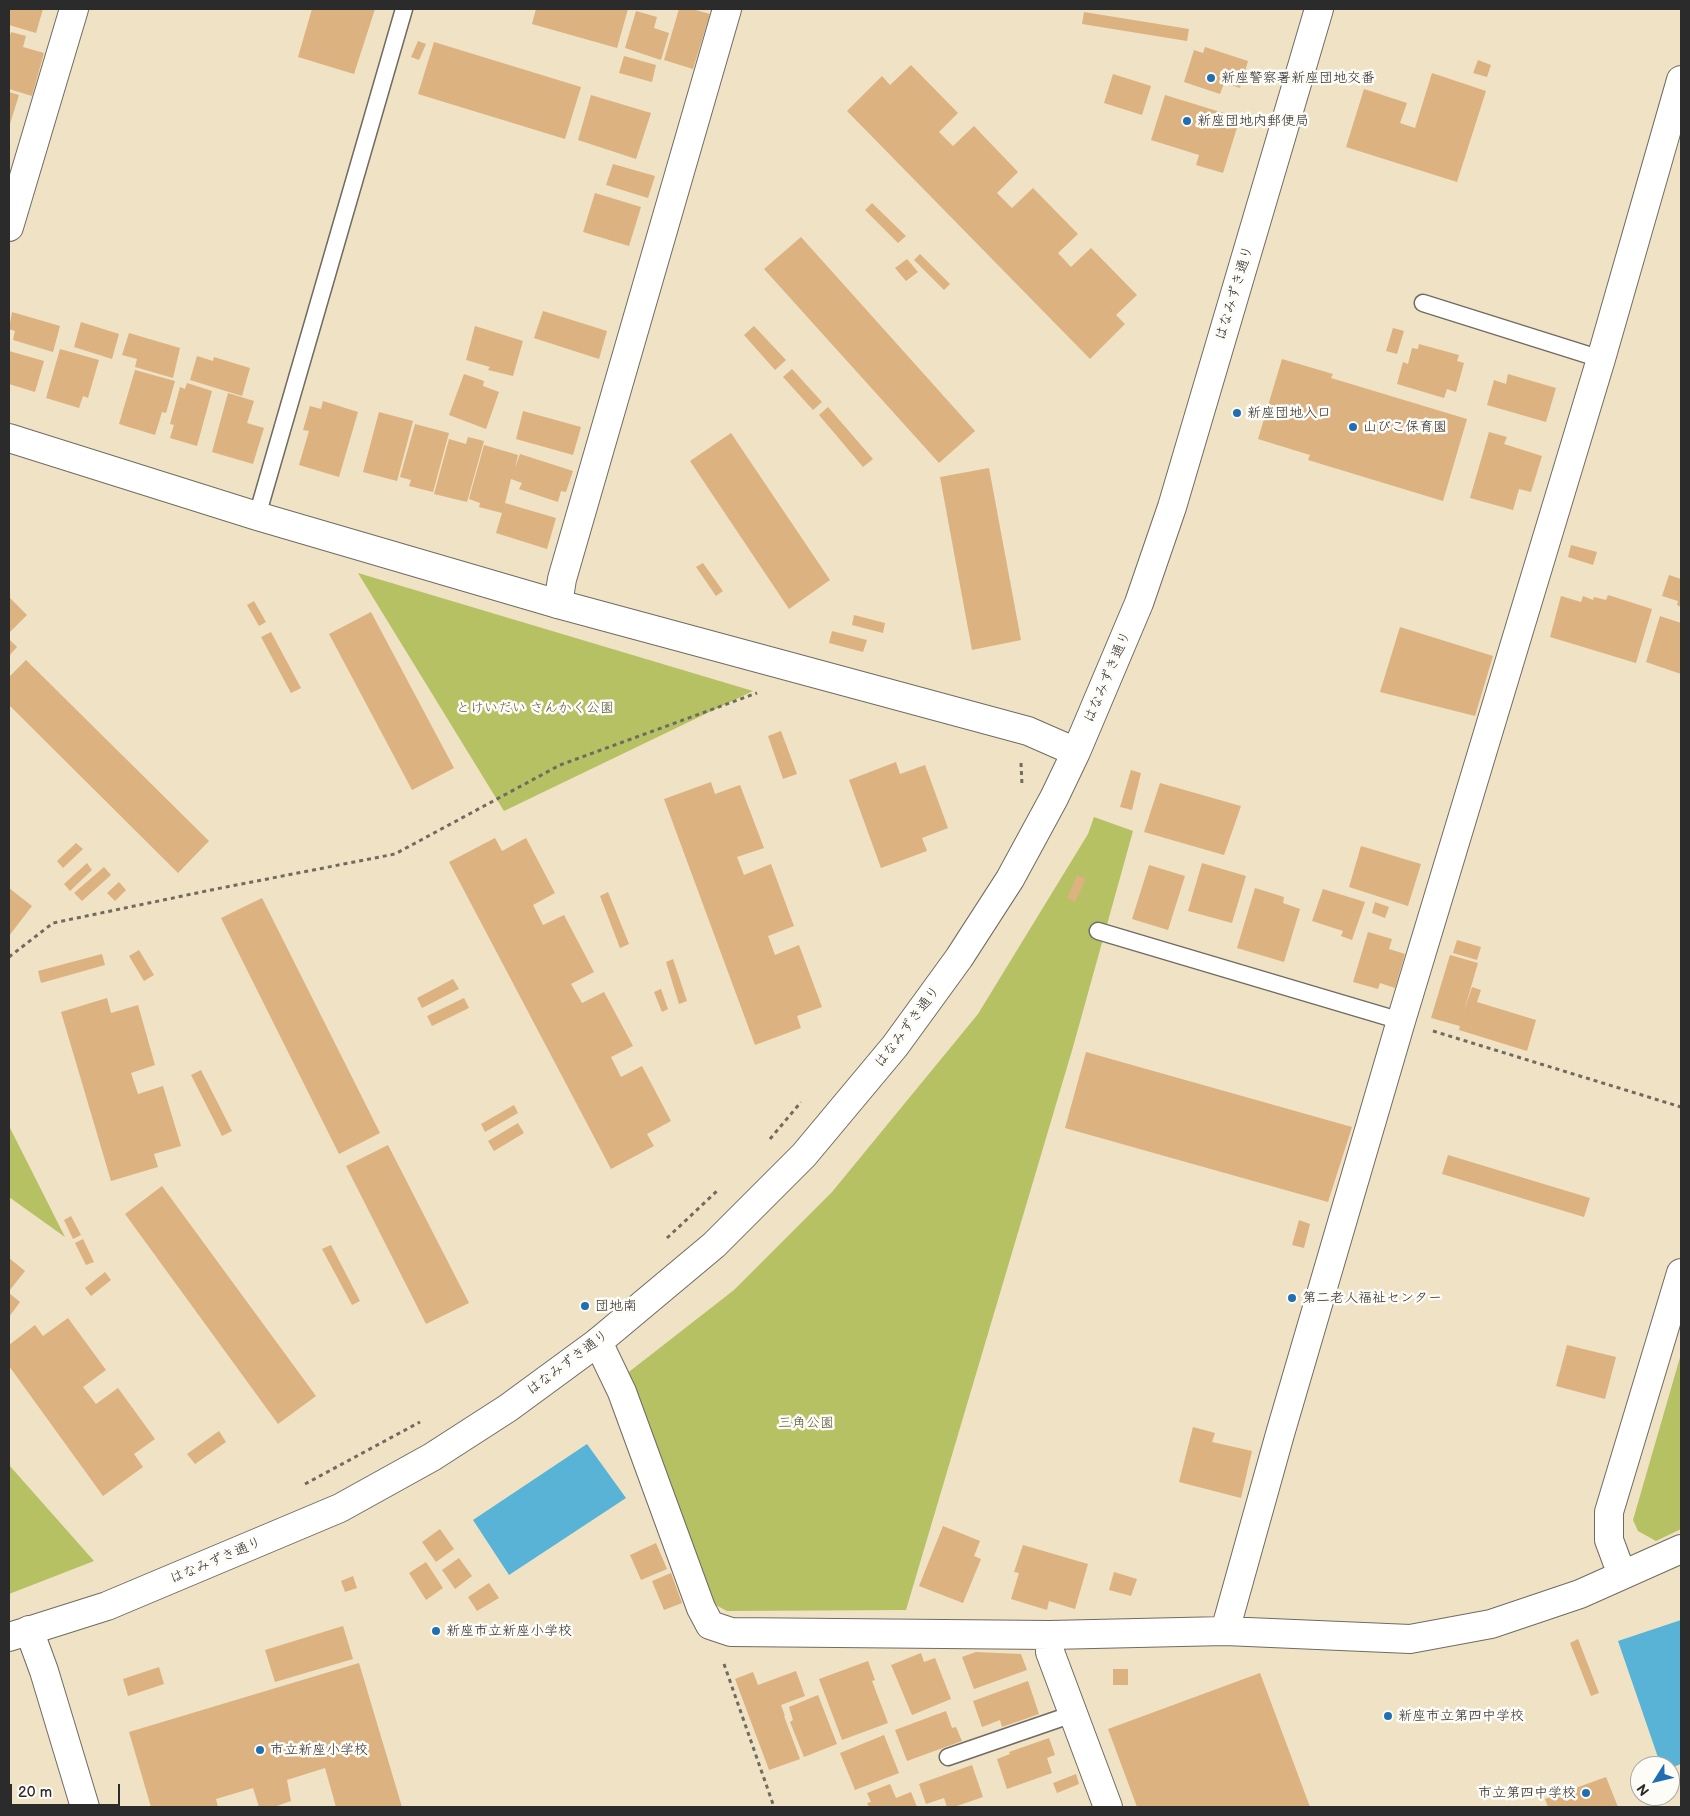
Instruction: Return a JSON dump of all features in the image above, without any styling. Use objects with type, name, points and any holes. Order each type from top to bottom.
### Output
[{"type":"street","points":[[9,227],[17,168],[74,9]]},
{"type":"street","points":[[558,604],[562,579],[727,9]]},
{"type":"street","name":"はなみずき通り","points":[[19,1634],[107,1606],[340,1508],[432,1457],[508,1408],[598,1342],[714,1244],[797,1162],[895,1046],[959,958],[1010,879],[1054,798],[1076,752],[1138,603],[1172,507],[1319,9]]},
{"type":"street","points":[[1225,1632],[1280,1434],[1601,359],[1681,80]]},
{"type":"street","points":[[9,438],[257,516],[558,604],[1028,731],[1076,752]]},
{"type":"street","points":[[1622,1575],[1609,1540],[1609,1512],[1681,1273]]},
{"type":"street","points":[[598,1342],[622,1392],[701,1608],[710,1625],[731,1632],[1050,1634],[1225,1632],[1410,1639],[1491,1624],[1580,1594],[1681,1549]]},
{"type":"street","points":[[19,1634],[44,1671],[85,1807]]},
{"type":"street","points":[[1050,1634],[1050,1652],[1108,1807]]},
{"type":"lane","points":[[257,516],[404,9]]},
{"type":"lane","points":[[1423,303],[1601,359]]},
{"type":"lane","points":[[1098,931],[1402,1021]]},
{"type":"lane","points":[[948,1757],[1073,1714]]},
{"type":"path","points":[[9,957],[53,924],[216,889],[395,854],[560,765],[761,691]]},
{"type":"path","points":[[1022,789],[1021,763],[1028,731]]},
{"type":"path","points":[[1402,1021],[1681,1107]]},
{"type":"path","points":[[766,1143],[804,1099]]},
{"type":"path","points":[[666,1239],[724,1185]]},
{"type":"path","points":[[304,1485],[422,1421]]},
{"type":"path","points":[[710,1625],[774,1807]]},
{"type":"green space","name":"とけいだい さんかく公園","points":[[358,573],[753,691],[504,811]]},
{"type":"green space","name":"三角公園","points":[[1094,817],[1133,831],[1073,1047],[906,1610],[727,1611],[712,1603],[649,1425],[625,1375],[734,1290],[832,1192],[978,1014],[1088,834]]},
{"type":"green space","points":[[9,1126],[65,1237],[9,1197]]},
{"type":"green space","points":[[1681,1354],[1681,1529],[1656,1541],[1638,1531],[1633,1520]]},
{"type":"green space","points":[[9,1465],[94,1561],[9,1594]]},
{"type":"water","points":[[587,1444],[626,1498],[509,1575],[473,1520]]},
{"type":"water","points":[[1681,1620],[1681,1764],[1680,1756],[1658,1756],[1618,1641]]},
{"type":"building","points":[[9,9],[43,9],[36,33],[9,25]]},
{"type":"building","points":[[312,9],[375,9],[354,74],[298,57]]},
{"type":"building","points":[[536,9],[628,9],[617,48],[532,24]]},
{"type":"building","points":[[679,9],[692,9],[710,14],[693,69],[664,60]]},
{"type":"building","points":[[636,11],[657,17],[654,28],[669,33],[661,60],[625,48]]},
{"type":"building","points":[[1084,12],[1189,29],[1187,41],[1082,24]]},
{"type":"building","points":[[11,32],[26,36],[23,47],[44,53],[32,96],[9,89],[9,39]]},
{"type":"building","points":[[418,41],[426,44],[419,60],[411,57]]},
{"type":"building","points":[[434,42],[581,87],[565,139],[418,94]]},
{"type":"building","name":"新座警察署新座団地交番","points":[[1205,47],[1248,61],[1240,88],[1224,83],[1220,94],[1184,82],[1194,50],[1203,53]]},
{"type":"building","points":[[624,56],[656,65],[652,82],[619,73]]},
{"type":"building","points":[[1478,60],[1491,65],[1487,77],[1473,73]]},
{"type":"building","points":[[911,65],[958,113],[939,132],[953,146],[974,126],[1018,172],[997,193],[1012,208],[1033,188],[1078,234],[1058,253],[1071,267],[1091,248],[1137,295],[1116,315],[1125,324],[1090,359],[847,111],[882,76],[890,85]]},
{"type":"building","points":[[1432,73],[1486,91],[1457,182],[1346,147],[1364,89],[1407,103],[1400,123],[1415,128]]},
{"type":"building","points":[[1113,74],[1151,86],[1142,115],[1104,103]]},
{"type":"building","points":[[9,92],[19,95],[9,127]]},
{"type":"building","points":[[591,95],[651,113],[636,159],[578,140]]},
{"type":"building","name":"新座団地内郵便局","points":[[1165,95],[1240,118],[1223,173],[1196,165],[1199,155],[1151,140]]},
{"type":"building","points":[[613,164],[655,176],[648,198],[606,185]]},
{"type":"building","points":[[595,193],[641,207],[629,246],[583,232]]},
{"type":"building","points":[[872,203],[906,236],[898,243],[865,210]]},
{"type":"building","points":[[801,237],[975,431],[939,463],[764,269]]},
{"type":"building","points":[[920,254],[950,284],[944,290],[914,260]]},
{"type":"building","points":[[907,259],[918,272],[906,281],[895,268]]},
{"type":"building","points":[[543,311],[607,331],[599,359],[534,338]]},
{"type":"building","points":[[12,312],[60,326],[53,352],[13,340],[15,331],[9,329]]},
{"type":"building","points":[[81,322],[119,334],[112,359],[74,347]]},
{"type":"building","points":[[475,326],[523,341],[513,376],[488,370],[490,367],[466,360]]},
{"type":"building","points":[[754,326],[786,360],[775,370],[744,335]]},
{"type":"building","points":[[1393,328],[1404,331],[1397,354],[1386,351]]},
{"type":"building","points":[[129,333],[180,348],[173,378],[135,367],[137,359],[122,355]]},
{"type":"building","points":[[1419,344],[1459,355],[1457,361],[1464,363],[1456,392],[1447,389],[1444,398],[1397,384],[1403,362],[1408,364],[1412,348],[1418,349]]},
{"type":"building","points":[[60,349],[99,360],[88,398],[83,396],[79,408],[46,398]]},
{"type":"building","points":[[9,351],[44,361],[35,392],[9,384]]},
{"type":"building","points":[[197,356],[213,361],[214,357],[250,368],[242,396],[190,380]]},
{"type":"building","points":[[1282,359],[1333,374],[1331,378],[1467,419],[1443,501],[1308,460],[1310,455],[1258,439]]},
{"type":"building","points":[[792,369],[822,402],[813,410],[783,377]]},
{"type":"building","points":[[135,370],[175,381],[166,413],[162,412],[155,435],[119,424]]},
{"type":"building","points":[[464,374],[484,381],[483,386],[499,392],[486,429],[449,415]]},
{"type":"building","points":[[1508,374],[1556,388],[1546,422],[1487,405],[1494,380],[1506,384]]},
{"type":"building","points":[[187,383],[212,391],[197,446],[170,438],[174,425],[170,424],[180,387],[185,389]]},
{"type":"building","points":[[228,393],[254,401],[247,423],[264,428],[253,464],[212,452]]},
{"type":"building","points":[[323,401],[358,412],[339,477],[299,465],[309,431],[303,430],[310,406],[321,409]]},
{"type":"building","points":[[828,407],[873,459],[863,467],[819,415]]},
{"type":"building","points":[[523,411],[581,427],[573,455],[516,439]]},
{"type":"building","points":[[379,412],[413,421],[397,481],[363,472]]},
{"type":"building","points":[[415,424],[449,433],[433,492],[409,486],[411,480],[400,477]]},
{"type":"building","points":[[1489,432],[1507,437],[1504,444],[1542,456],[1531,492],[1519,489],[1513,510],[1470,498]]},
{"type":"building","points":[[731,433],[830,580],[789,609],[690,461]]},
{"type":"building","points":[[468,437],[484,441],[467,502],[434,494],[449,439],[466,444]]},
{"type":"building","points":[[484,445],[518,455],[515,468],[520,454],[573,471],[566,492],[561,491],[558,502],[519,489],[522,483],[511,479],[505,503],[556,518],[547,549],[496,533],[502,513],[479,507],[480,503],[469,499]]},
{"type":"building","points":[[989,468],[1021,640],[972,650],[940,477]]},
{"type":"building","points":[[1571,545],[1597,552],[1593,565],[1568,557]]},
{"type":"building","points":[[703,563],[723,591],[716,596],[696,567]]},
{"type":"building","points":[[1669,575],[1681,579],[1681,607],[1677,605],[1678,601],[1662,596]]},
{"type":"building","points":[[1608,595],[1652,609],[1636,663],[1550,637],[1561,596],[1581,602],[1583,596],[1593,600],[1594,597],[1606,600]]},
{"type":"building","points":[[9,597],[27,615],[9,633]]},
{"type":"building","points":[[254,601],[266,622],[259,626],[247,605]]},
{"type":"building","points":[[371,612],[454,768],[412,790],[329,634]]},
{"type":"building","points":[[854,615],[885,623],[883,633],[852,625]]},
{"type":"building","points":[[1660,616],[1681,623],[1681,674],[1646,662]]},
{"type":"building","points":[[1400,627],[1493,656],[1475,716],[1380,692]]},
{"type":"building","points":[[832,631],[867,640],[863,652],[829,643]]},
{"type":"building","points":[[271,632],[301,688],[291,693],[261,637]]},
{"type":"building","points":[[9,639],[17,647],[9,656]]},
{"type":"building","points":[[26,660],[209,841],[178,873],[9,705],[9,677]]},
{"type":"building","points":[[781,731],[797,774],[783,779],[768,736]]},
{"type":"building","points":[[896,762],[900,774],[925,765],[948,828],[922,838],[927,851],[881,868],[849,780]]},
{"type":"building","points":[[1131,770],[1141,773],[1132,810],[1120,807]]},
{"type":"building","points":[[711,782],[715,794],[740,785],[764,848],[737,857],[744,875],[771,864],[794,926],[768,936],[775,955],[799,945],[822,1007],[797,1016],[801,1028],[755,1045],[664,799]]},
{"type":"building","points":[[1160,783],[1241,806],[1224,855],[1144,832]]},
{"type":"building","points":[[495,838],[502,851],[526,838],[555,893],[533,905],[543,925],[564,915],[594,972],[571,984],[582,1003],[604,992],[633,1046],[611,1057],[621,1077],[642,1066],[671,1121],[647,1134],[654,1146],[611,1169],[449,862]]},
{"type":"building","points":[[76,843],[83,849],[63,868],[57,861]]},
{"type":"building","points":[[1361,846],[1421,864],[1408,906],[1349,887]]},
{"type":"building","points":[[87,863],[92,870],[70,891],[64,884]]},
{"type":"building","points":[[1202,863],[1246,876],[1232,923],[1188,911]]},
{"type":"building","points":[[1149,865],[1185,876],[1168,930],[1132,919]]},
{"type":"building","points":[[104,867],[111,875],[82,901],[74,893]]},
{"type":"building","points":[[1077,875],[1086,879],[1075,902],[1067,898]]},
{"type":"building","points":[[119,882],[126,890],[115,901],[107,893]]},
{"type":"building","points":[[9,888],[32,906],[9,936]]},
{"type":"building","points":[[1255,888],[1284,897],[1283,903],[1300,909],[1284,962],[1237,948]]},
{"type":"building","points":[[1323,889],[1365,902],[1352,940],[1341,936],[1343,931],[1312,921]]},
{"type":"building","points":[[608,892],[629,944],[620,948],[600,896]]},
{"type":"building","points":[[262,898],[380,1133],[339,1154],[221,918]]},
{"type":"building","points":[[1375,902],[1389,907],[1385,918],[1372,913]]},
{"type":"building","points":[[1368,932],[1392,939],[1389,949],[1405,954],[1395,988],[1380,983],[1378,989],[1353,982]]},
{"type":"building","points":[[1457,940],[1481,947],[1477,960],[1453,953]]},
{"type":"building","points":[[139,950],[154,975],[144,981],[129,956]]},
{"type":"building","points":[[102,954],[105,965],[41,983],[38,971]]},
{"type":"building","points":[[1450,955],[1478,963],[1464,1011],[1472,987],[1481,990],[1477,1002],[1536,1020],[1527,1051],[1459,1030],[1460,1026],[1431,1018]]},
{"type":"building","points":[[673,959],[687,1001],[679,1004],[666,962]]},
{"type":"building","points":[[453,979],[459,989],[422,1008],[417,998]]},
{"type":"building","points":[[661,989],[668,1009],[662,1012],[654,992]]},
{"type":"building","points":[[107,998],[111,1013],[138,1005],[155,1065],[131,1073],[138,1094],[163,1086],[181,1146],[154,1154],[158,1167],[111,1181],[61,1012]]},
{"type":"building","points":[[464,998],[469,1008],[432,1026],[427,1016]]},
{"type":"building","points":[[1086,1052],[1352,1127],[1328,1202],[1065,1128]]},
{"type":"building","points":[[201,1070],[232,1131],[222,1136],[191,1075]]},
{"type":"building","points":[[514,1105],[518,1113],[485,1132],[481,1124]]},
{"type":"building","points":[[518,1123],[524,1133],[494,1151],[488,1141]]},
{"type":"building","points":[[388,1145],[469,1303],[426,1324],[346,1166]]},
{"type":"building","points":[[1448,1155],[1590,1198],[1584,1217],[1442,1174]]},
{"type":"building","points":[[162,1186],[316,1396],[278,1424],[125,1214]]},
{"type":"building","points":[[71,1216],[81,1235],[73,1239],[64,1220]]},
{"type":"building","points":[[1299,1220],[1310,1224],[1304,1248],[1292,1245]]},
{"type":"building","points":[[83,1239],[94,1262],[86,1265],[75,1243]]},
{"type":"building","points":[[331,1245],[360,1301],[352,1305],[322,1249]]},
{"type":"building","points":[[9,1258],[25,1271],[9,1291]]},
{"type":"building","points":[[105,1272],[111,1280],[91,1296],[85,1288]]},
{"type":"building","points":[[9,1293],[20,1302],[9,1317]]},
{"type":"building","points":[[68,1318],[106,1370],[83,1387],[96,1404],[118,1388],[155,1439],[134,1454],[143,1467],[103,1496],[9,1366],[9,1345],[35,1325],[43,1336]]},
{"type":"building","points":[[1567,1345],[1616,1357],[1605,1399],[1556,1386]]},
{"type":"building","points":[[1193,1427],[1215,1433],[1212,1442],[1252,1451],[1241,1498],[1179,1482]]},
{"type":"building","points":[[219,1431],[226,1442],[195,1464],[187,1454]]},
{"type":"building","points":[[943,1526],[980,1541],[974,1556],[981,1559],[963,1603],[919,1586]]},
{"type":"building","points":[[440,1529],[454,1549],[436,1562],[422,1542]]},
{"type":"building","points":[[656,1543],[667,1569],[641,1580],[630,1555]]},
{"type":"building","points":[[1023,1545],[1088,1564],[1075,1609],[1049,1601],[1047,1610],[1011,1599],[1019,1573],[1014,1572]]},
{"type":"building","points":[[459,1558],[472,1576],[455,1589],[442,1570]]},
{"type":"building","points":[[426,1562],[443,1588],[426,1600],[409,1573]]},
{"type":"building","points":[[1114,1572],[1137,1579],[1131,1596],[1109,1590]]},
{"type":"building","points":[[671,1573],[682,1603],[664,1610],[652,1581]]},
{"type":"building","points":[[353,1576],[357,1588],[345,1592],[341,1581]]},
{"type":"building","points":[[489,1583],[499,1598],[477,1611],[468,1597]]},
{"type":"building","points":[[343,1626],[353,1659],[275,1682],[265,1650]]},
{"type":"building","points":[[1578,1639],[1599,1693],[1591,1696],[1570,1643]]},
{"type":"building","points":[[976,1652],[1021,1654],[1027,1670],[974,1689],[962,1657]]},
{"type":"building","points":[[921,1653],[924,1662],[935,1658],[951,1699],[912,1715],[891,1665]]},
{"type":"building","points":[[868,1661],[875,1680],[872,1681],[888,1723],[842,1740],[819,1679]]},
{"type":"building","name":"市立新座小学校","points":[[359,1663],[402,1807],[336,1807],[325,1768],[287,1780],[291,1801],[274,1807],[259,1807],[253,1788],[216,1799],[218,1807],[151,1807],[129,1732]]},
{"type":"building","points":[[159,1667],[164,1684],[128,1696],[123,1679]]},
{"type":"building","points":[[1113,1669],[1128,1669],[1128,1685],[1113,1685]]},
{"type":"building","points":[[796,1671],[805,1696],[781,1705],[800,1759],[769,1770],[735,1679],[753,1672],[758,1685]]},
{"type":"building","points":[[1260,1673],[1310,1807],[1137,1807],[1108,1729]]},
{"type":"building","points":[[1028,1681],[1039,1714],[1002,1727],[1000,1720],[982,1727],[973,1701]]},
{"type":"building","points":[[818,1695],[837,1744],[804,1757],[790,1722],[793,1720],[789,1707]]},
{"type":"building","points":[[946,1711],[952,1728],[956,1727],[962,1741],[907,1761],[895,1730]]},
{"type":"building","points":[[884,1735],[899,1773],[855,1790],[840,1753]]},
{"type":"building","points":[[1049,1738],[1055,1755],[1047,1758],[1052,1773],[1007,1789],[997,1759],[1010,1754],[1009,1752]]},
{"type":"building","points":[[972,1765],[983,1797],[954,1807],[947,1807],[944,1798],[926,1804],[919,1784]]},
{"type":"building","points":[[1076,1774],[1079,1784],[1057,1793],[1053,1783]]},
{"type":"building","name":"市立第四中学校","points":[[1606,1777],[1618,1807],[1548,1807],[1545,1799]]},
{"type":"building","points":[[890,1784],[896,1798],[911,1792],[917,1807],[869,1807],[867,1803],[871,1802],[867,1793]]},
{"type":"place","name":"新座警察署新座団地交番","points":[[1211,78]]},
{"type":"place","name":"新座団地内郵便局","points":[[1187,121]]},
{"type":"place","name":"新座団地入口","points":[[1237,413]]},
{"type":"place","name":"山びこ保育園","points":[[1353,427]]},
{"type":"place","name":"第二老人福祉センター","points":[[1292,1298]]},
{"type":"place","name":"団地南","points":[[585,1306]]},
{"type":"place","name":"新座市立新座小学校","points":[[436,1631]]},
{"type":"place","name":"新座市立第四中学校","points":[[1388,1716]]},
{"type":"place","name":"市立新座小学校","points":[[260,1750]]},
{"type":"place","name":"市立第四中学校","points":[[1586,1793]]}]
